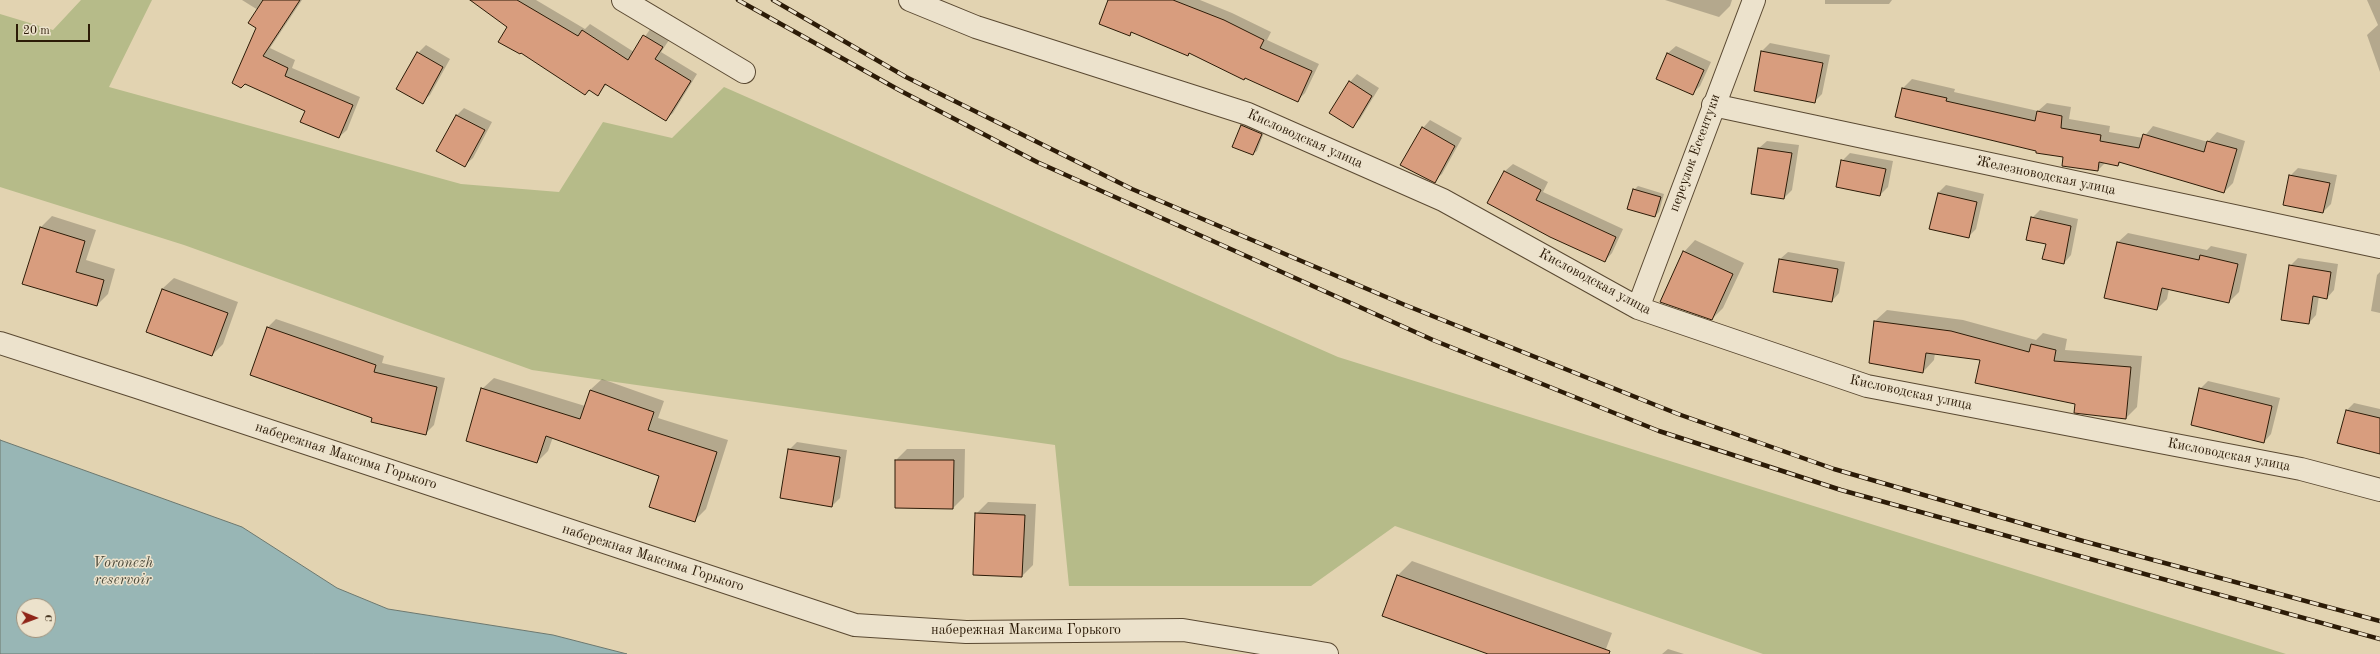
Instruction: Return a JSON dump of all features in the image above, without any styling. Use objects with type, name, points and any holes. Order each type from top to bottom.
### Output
[{"type":"street","points":[[623,0],[744,72]]},
{"type":"street","name":"Кисловодская улица","points":[[910,0],[976,27],[1248,114],[1443,200],[1638,308],[1867,386],[2301,469],[2380,490]]},
{"type":"street","name":"переулок Ессентуки","points":[[1638,308],[1713,105],[1754,0]]},
{"type":"street","name":"Железноводская улица","points":[[1713,105],[2380,247]]},
{"type":"street","name":"набережная Максима Горького","points":[[0,343],[137,386],[855,625],[966,632],[1183,630],[1327,654]]},
{"type":"green space","points":[[81,0],[152,0],[109,87],[461,184],[559,192],[603,122],[672,138],[724,87],[1338,357],[2286,654],[1763,654],[1395,526],[1311,586],[1069,586],[1055,445],[532,370],[184,245],[0,187],[0,14],[53,30]]},
{"type":"water","name":"Voronezh reservoir","points":[[0,440],[242,527],[337,588],[388,609],[553,635],[627,654],[0,654]]},
{"type":"building","points":[[263,0],[300,0],[263,56],[288,68],[285,76],[353,105],[339,138],[300,122],[305,111],[245,84],[241,88],[232,83],[256,28],[248,23]]},
{"type":"building","points":[[470,0],[517,0],[578,36],[582,30],[628,60],[643,35],[663,47],[655,59],[691,81],[666,121],[605,84],[598,96],[589,90],[585,95],[521,53],[520,54],[498,42],[507,27]]},
{"type":"building","points":[[1108,0],[1173,0],[1224,20],[1264,40],[1260,48],[1312,71],[1298,102],[1245,78],[1244,80],[1189,53],[1188,56],[1131,32],[1130,36],[1099,24]]},
{"type":"building","points":[[1761,51],[1823,63],[1815,103],[1754,91]]},
{"type":"building","points":[[417,52],[443,67],[423,104],[396,89]]},
{"type":"building","points":[[1667,53],[1704,70],[1693,95],[1656,79]]},
{"type":"building","points":[[1349,81],[1372,96],[1353,128],[1329,113]]},
{"type":"building","points":[[1902,88],[1947,98],[1946,101],[2035,121],[2037,111],[2062,116],[2061,128],[2101,135],[2100,141],[2139,148],[2143,134],[2204,152],[2207,141],[2237,149],[2224,193],[2119,162],[2118,166],[2099,162],[2098,171],[2062,166],[2063,157],[2036,153],[2036,151],[1895,117]]},
{"type":"building","points":[[456,115],[485,130],[465,167],[436,151]]},
{"type":"building","points":[[1241,125],[1262,134],[1253,155],[1232,147]]},
{"type":"building","points":[[1422,127],[1455,146],[1435,183],[1400,165]]},
{"type":"building","points":[[1758,148],[1792,153],[1784,199],[1751,194]]},
{"type":"building","points":[[1841,160],[1886,169],[1880,196],[1836,187]]},
{"type":"building","points":[[1504,171],[1541,190],[1536,200],[1616,237],[1605,262],[1550,237],[1487,203]]},
{"type":"building","points":[[2289,175],[2330,183],[2323,213],[2283,205]]},
{"type":"building","points":[[1633,189],[1661,197],[1655,217],[1627,209]]},
{"type":"building","points":[[1938,193],[1977,202],[1969,238],[1929,229]]},
{"type":"building","points":[[2031,217],[2071,226],[2064,264],[2042,259],[2046,244],[2026,240]]},
{"type":"building","points":[[40,227],[85,241],[76,272],[104,280],[97,306],[22,284]]},
{"type":"building","points":[[2117,242],[2199,260],[2200,255],[2238,264],[2229,303],[2162,288],[2157,310],[2104,298]]},
{"type":"building","points":[[1683,251],[1733,274],[1712,320],[1660,302]]},
{"type":"building","points":[[1779,259],[1838,269],[1832,302],[1773,292]]},
{"type":"building","points":[[2289,265],[2331,272],[2327,299],[2313,296],[2309,324],[2281,320]]},
{"type":"building","points":[[162,289],[228,313],[212,356],[146,332]]},
{"type":"building","points":[[1874,321],[1951,331],[2029,352],[2031,344],[2056,350],[2054,361],[2131,367],[2126,419],[2074,413],[2075,404],[1975,383],[1980,360],[1926,353],[1923,373],[1869,363]]},
{"type":"building","points":[[267,327],[376,365],[374,372],[437,387],[426,435],[371,422],[372,418],[250,375]]},
{"type":"building","points":[[481,388],[580,419],[590,390],[654,412],[648,430],[717,452],[695,522],[649,507],[659,476],[546,436],[537,463],[466,441]]},
{"type":"building","points":[[2199,388],[2272,406],[2264,443],[2191,425]]},
{"type":"building","points":[[2346,410],[2380,418],[2380,454],[2337,443]]},
{"type":"building","points":[[788,449],[840,457],[832,507],[780,498]]},
{"type":"building","points":[[895,460],[954,460],[953,509],[895,508]]},
{"type":"building","points":[[975,513],[1025,515],[1022,577],[973,575]]},
{"type":"building","points":[[1397,575],[1610,651],[1609,654],[1488,654],[1382,616]]},
{"type":"railway","points":[[738,0],[899,90],[1037,162],[1433,340],[1659,431],[1841,490],[2380,639]]},
{"type":"railway","points":[[773,0],[906,77],[1132,189],[1405,305],[1678,414],[1834,469],[2083,541],[2380,621]]}]
